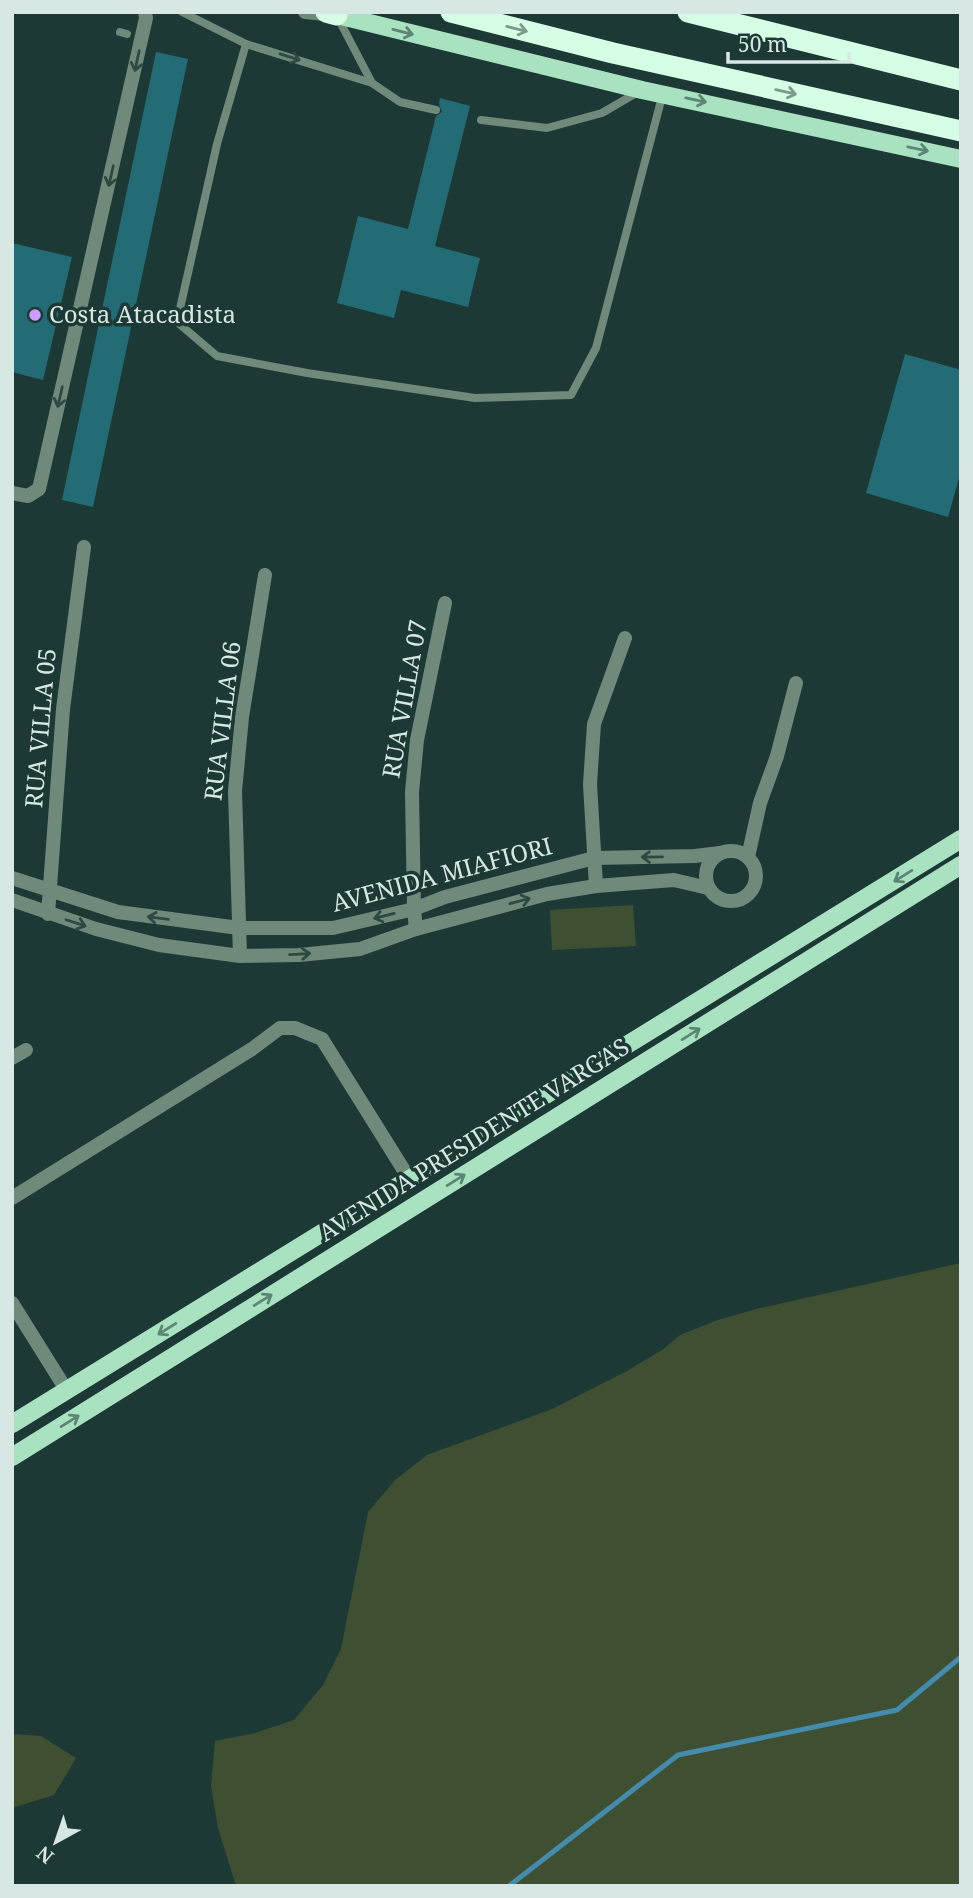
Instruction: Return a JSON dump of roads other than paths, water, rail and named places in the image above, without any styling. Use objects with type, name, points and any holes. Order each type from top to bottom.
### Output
[{"type":"highway","points":[[451,12],[613,53],[961,131]]},
{"type":"highway","points":[[688,12],[961,80]]},
{"type":"highway","points":[[741,12],[838,37],[866,55]]},
{"type":"main road","points":[[332,14],[642,90],[961,159]]},
{"type":"main road","name":"AVENIDA PRESIDENTE VARGAS","points":[[12,1424],[961,839]]},
{"type":"main road","name":"AVENIDA PRESIDENTE VARGAS","points":[[12,1457],[961,864]]},
{"type":"main road","points":[[649,1032],[662,1052]]},
{"type":"street","points":[[12,493],[27,496],[39,489],[126,109],[146,18],[145,12]]},
{"type":"street","points":[[305,12],[332,14]]},
{"type":"street","name":"RUA VILLA 05","points":[[48,914],[62,709],[84,547]]},
{"type":"street","name":"RUA VILLA 06","points":[[240,956],[235,791],[242,717],[265,575]]},
{"type":"street","name":"RUA VILLA 07","points":[[416,929],[412,792],[417,740],[445,603]]},
{"type":"street","points":[[596,886],[590,784],[594,724],[625,638]]},
{"type":"street","points":[[748,858],[760,803],[777,755],[796,683]]},
{"type":"street","points":[[730,851],[740,852],[748,858],[757,875],[750,894],[733,902],[715,895],[708,887],[706,878],[712,859],[720,853],[730,851]]},
{"type":"street","name":"AVENIDA MIAFIORI","points":[[12,877],[117,912],[239,928],[333,928],[414,909],[445,897],[594,858],[720,853]]},
{"type":"street","name":"AVENIDA MIAFIORI","points":[[12,900],[96,929],[159,945],[240,956],[299,955],[360,949],[416,929],[547,894],[596,886],[674,880],[708,887]]},
{"type":"street","points":[[12,1198],[252,1049],[280,1028],[295,1028],[323,1039],[410,1180]]},
{"type":"street","points":[[12,1058],[26,1050]]},
{"type":"street","points":[[12,1303],[67,1391]]},
{"type":"lane","points":[[182,12],[246,44],[372,83],[400,102],[436,110]]},
{"type":"lane","points":[[332,14],[372,83]]},
{"type":"lane","points":[[246,44],[217,144],[177,323],[217,356],[307,373],[475,398],[571,395],[596,348],[663,93]]},
{"type":"lane","points":[[481,120],[547,128],[602,113],[642,90]]},
{"type":"waterway","points":[[509,1886],[678,1755],[897,1710],[961,1657]]},
{"type":"place","name":"Costa Atacadista","points":[[35,315]]}]
